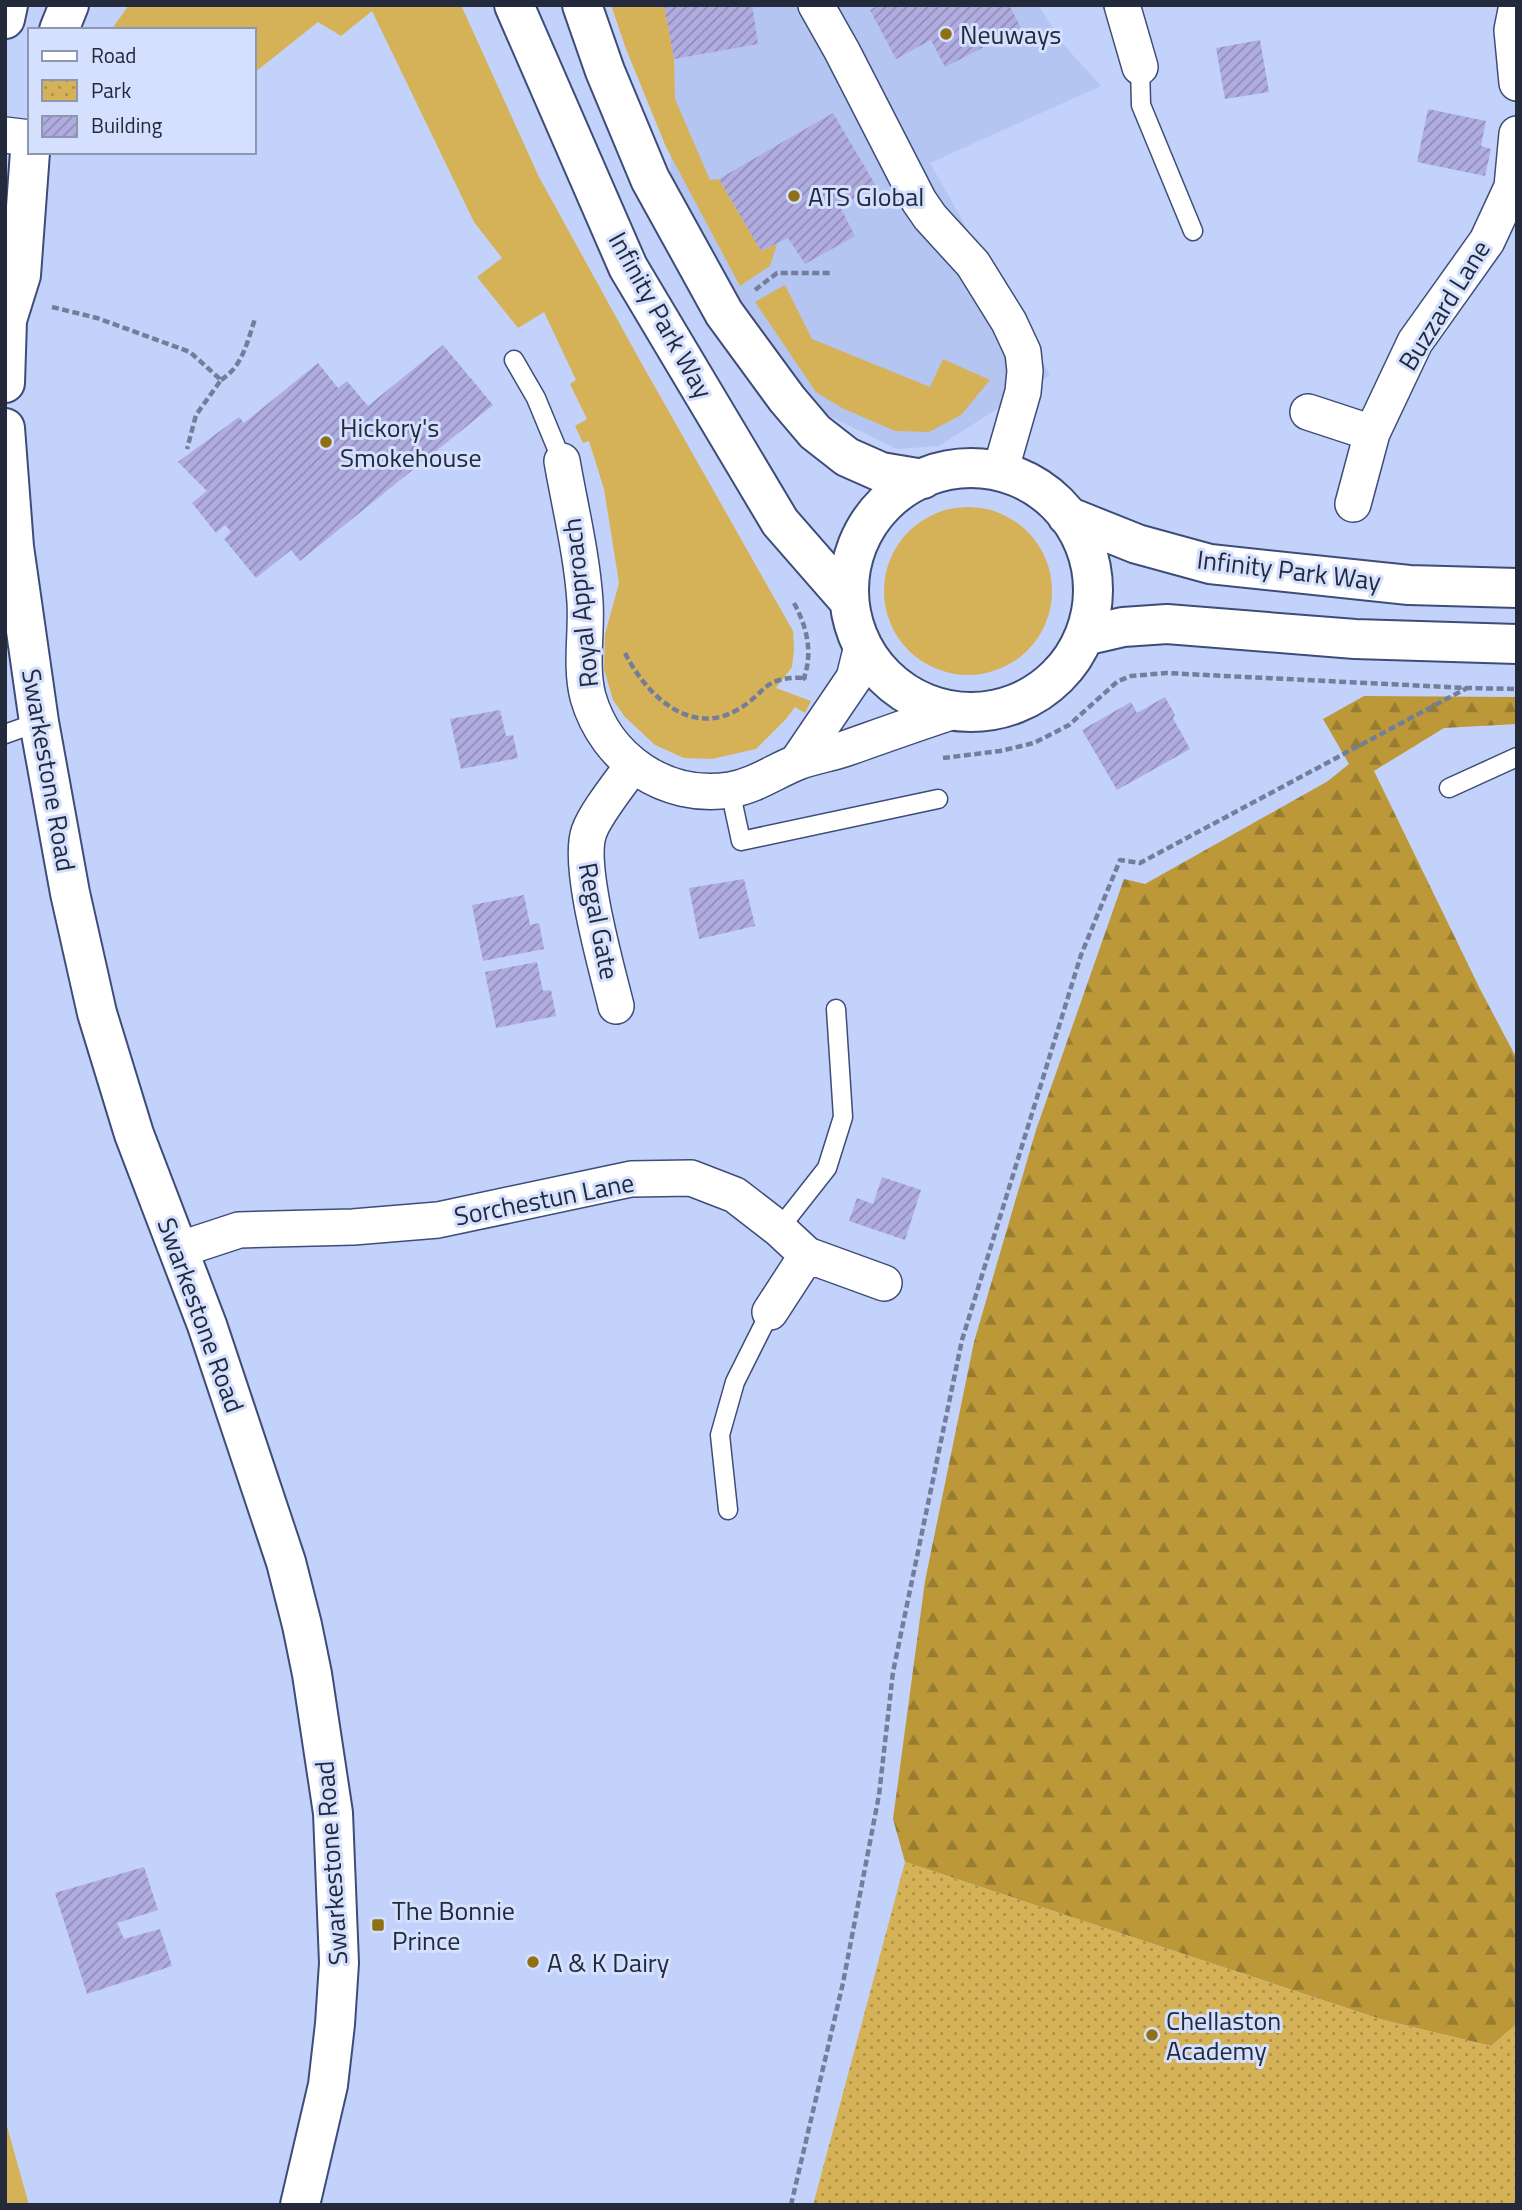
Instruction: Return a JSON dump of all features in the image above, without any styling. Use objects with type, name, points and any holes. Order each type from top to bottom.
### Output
[{"type":"street","points":[[5,19],[8,5]]},
{"type":"street","points":[[60,28],[69,5]]},
{"type":"street","name":"Infinity Park Way","points":[[514,5],[628,267],[780,522],[849,601]]},
{"type":"street","name":"Infinity Park Way","points":[[582,5],[605,71],[650,179],[724,313],[787,399],[815,432],[846,457],[881,472],[923,479]]},
{"type":"street","points":[[816,5],[919,201],[973,264],[1017,337],[1025,370],[1023,392],[1000,472]]},
{"type":"street","points":[[1122,5],[1140,68]]},
{"type":"street","points":[[1517,5],[1513,30],[1517,83]]},
{"type":"street","name":"Buzzard Lane","points":[[1353,504],[1372,433],[1415,342],[1487,241],[1512,187],[1517,134]]},
{"type":"street","points":[[5,135],[28,138]]},
{"type":"street","points":[[5,383],[6,317],[21,275],[30,154]]},
{"type":"street","points":[[1308,412],[1372,433]]},
{"type":"street","name":"Swarkestone Road","points":[[5,428],[14,547],[22,728],[70,893],[97,1013],[134,1134],[207,1325],[286,1562],[312,1674],[333,1813],[339,1963],[328,2085],[300,2205]]},
{"type":"street","name":"Royal Approach","points":[[562,461],[585,603],[584,668],[588,695],[596,719],[606,737],[633,765],[659,782],[685,789],[730,790],[766,779],[797,762],[954,711]]},
{"type":"street","points":[[961,469],[1000,472],[1038,488],[1068,516],[1079,533],[1092,574],[1093,594],[1084,636],[1063,670],[1032,696],[994,710],[954,711],[931,706],[891,683],[875,666],[862,646],[853,625],[849,601],[849,575],[855,551],[866,528],[881,508],[900,491],[923,479],[941,472],[961,469]]},
{"type":"street","name":"Infinity Park Way","points":[[1068,516],[1137,544],[1210,564],[1409,585],[1517,588]]},
{"type":"street","points":[[1084,636],[1123,627],[1167,624],[1355,639],[1517,645]]},
{"type":"street","name":"Royal Approach","points":[[797,762],[854,678],[862,646]]},
{"type":"street","name":"Regal Gate","points":[[616,1006],[590,892],[586,850],[589,832],[633,765]]},
{"type":"street","name":"Sorchestun Lane","points":[[178,1250],[239,1230],[353,1227],[438,1220],[631,1179],[691,1178],[735,1195],[807,1255],[884,1283]]},
{"type":"street","points":[[770,1312],[807,1255]]},
{"type":"lane","points":[[1140,68],[1141,106],[1193,231]]},
{"type":"lane","points":[[514,360],[536,398],[562,461]]},
{"type":"lane","points":[[1449,788],[1517,757]]},
{"type":"lane","points":[[730,790],[741,841],[938,799]]},
{"type":"lane","points":[[779,1229],[827,1168],[843,1117],[836,1009]]},
{"type":"lane","points":[[728,1510],[720,1435],[735,1382],[770,1312]]},
{"type":"path","points":[[724,313],[777,273],[831,273]]},
{"type":"path","points":[[55,307],[97,318],[190,352],[221,380]]},
{"type":"path","points":[[187,449],[196,415],[221,380],[231,374],[239,364],[255,319]]},
{"type":"path","points":[[623,650],[639,677],[664,702],[687,716],[702,719],[714,719],[740,708],[769,682],[804,678]]},
{"type":"path","points":[[934,761],[1034,743],[1069,725],[1107,689],[1131,676],[1166,673],[1517,689]]},
{"type":"path","points":[[791,2205],[845,1969],[879,1795],[894,1672],[962,1340],[1081,955],[1120,860],[1140,863],[1467,688]]},
{"type":"shaded area","points":[[664,5],[1038,5],[1063,44],[1101,86],[930,163],[1050,375],[939,446],[897,449],[823,413],[763,352],[670,182],[674,59]]},
{"type":"green space","points":[[129,5],[461,5],[539,177],[793,631],[792,667],[776,688],[811,701],[805,713],[795,707],[756,749],[712,759],[684,758],[655,745],[625,717],[613,700],[604,669],[605,634],[619,583],[604,489],[589,441],[583,443],[575,426],[587,419],[570,384],[576,380],[544,312],[518,328],[477,277],[502,258],[474,222],[372,11],[341,36],[318,22],[256,71],[256,28],[112,28]]},
{"type":"green space","points":[[611,5],[664,5],[674,59],[675,99],[710,180],[719,179],[761,251],[777,244],[770,266],[740,286],[666,147]]},
{"type":"green space","points":[[785,285],[812,339],[930,387],[943,359],[990,380],[961,415],[929,432],[895,431],[842,408],[816,392],[755,302]]},
{"type":"green space","points":[[968,507],[1000,513],[1027,532],[1046,559],[1052,591],[1046,623],[1027,650],[1000,669],[968,675],[936,669],[909,650],[890,623],[884,591],[890,559],[909,532],[936,513]]},
{"type":"green space","points":[[1364,696],[1517,697],[1517,724],[1444,728],[1374,771],[1517,1059],[1517,2024],[1491,2046],[1383,2020],[905,1862],[893,1819],[925,1581],[974,1342],[1036,1130],[1124,879],[1145,884],[1328,781],[1349,764],[1323,719]]},
{"type":"green space","name":"Chellaston Academy","points":[[905,1862],[1383,2020],[1491,2046],[1517,2024],[1517,2205],[813,2205]]},
{"type":"green space","points":[[5,2119],[29,2205],[5,2205]]},
{"type":"building","points":[[664,5],[752,5],[758,44],[674,59]]},
{"type":"building","name":"Neuways","points":[[879,5],[1009,5],[1021,28],[945,67],[931,40],[896,59],[870,10]]},
{"type":"building","points":[[1260,40],[1269,92],[1225,99],[1216,48]]},
{"type":"building","points":[[1428,109],[1486,121],[1481,146],[1491,149],[1485,176],[1417,162]]},
{"type":"building","name":"ATS Global","points":[[833,113],[876,186],[840,207],[855,236],[805,264],[788,238],[761,251],[719,179]]},
{"type":"building","name":"Hickory's Smokehouse","points":[[443,345],[493,405],[300,561],[291,550],[256,578],[224,539],[231,532],[225,525],[216,533],[192,503],[207,491],[178,462],[239,417],[244,423],[318,363],[338,388],[347,381],[368,406]]},
{"type":"building","points":[[1165,697],[1190,749],[1117,790],[1082,730],[1131,702],[1137,713]]},
{"type":"building","points":[[500,710],[506,736],[513,735],[518,758],[461,769],[450,719]]},
{"type":"building","points":[[744,879],[755,926],[699,939],[689,888]]},
{"type":"building","points":[[524,895],[530,925],[539,923],[544,949],[483,961],[472,905]]},
{"type":"building","points":[[537,962],[543,991],[551,990],[556,1016],[496,1028],[485,972]]},
{"type":"building","points":[[882,1177],[921,1190],[905,1240],[849,1221],[857,1198],[873,1204]]},
{"type":"building","points":[[144,1867],[158,1910],[117,1923],[124,1939],[160,1929],[172,1966],[87,1994],[55,1893]]},
{"type":"place","name":"Neuways","points":[[946,34]]},
{"type":"place","name":"ATS Global","points":[[794,196]]},
{"type":"place","name":"Hickory's Smokehouse","points":[[326,442]]},
{"type":"place","name":"The Bonnie Prince","points":[[378,1925]]},
{"type":"place","name":"A & K Dairy","points":[[533,1962]]},
{"type":"place","name":"Chellaston Academy","points":[[1152,2035]]}]
